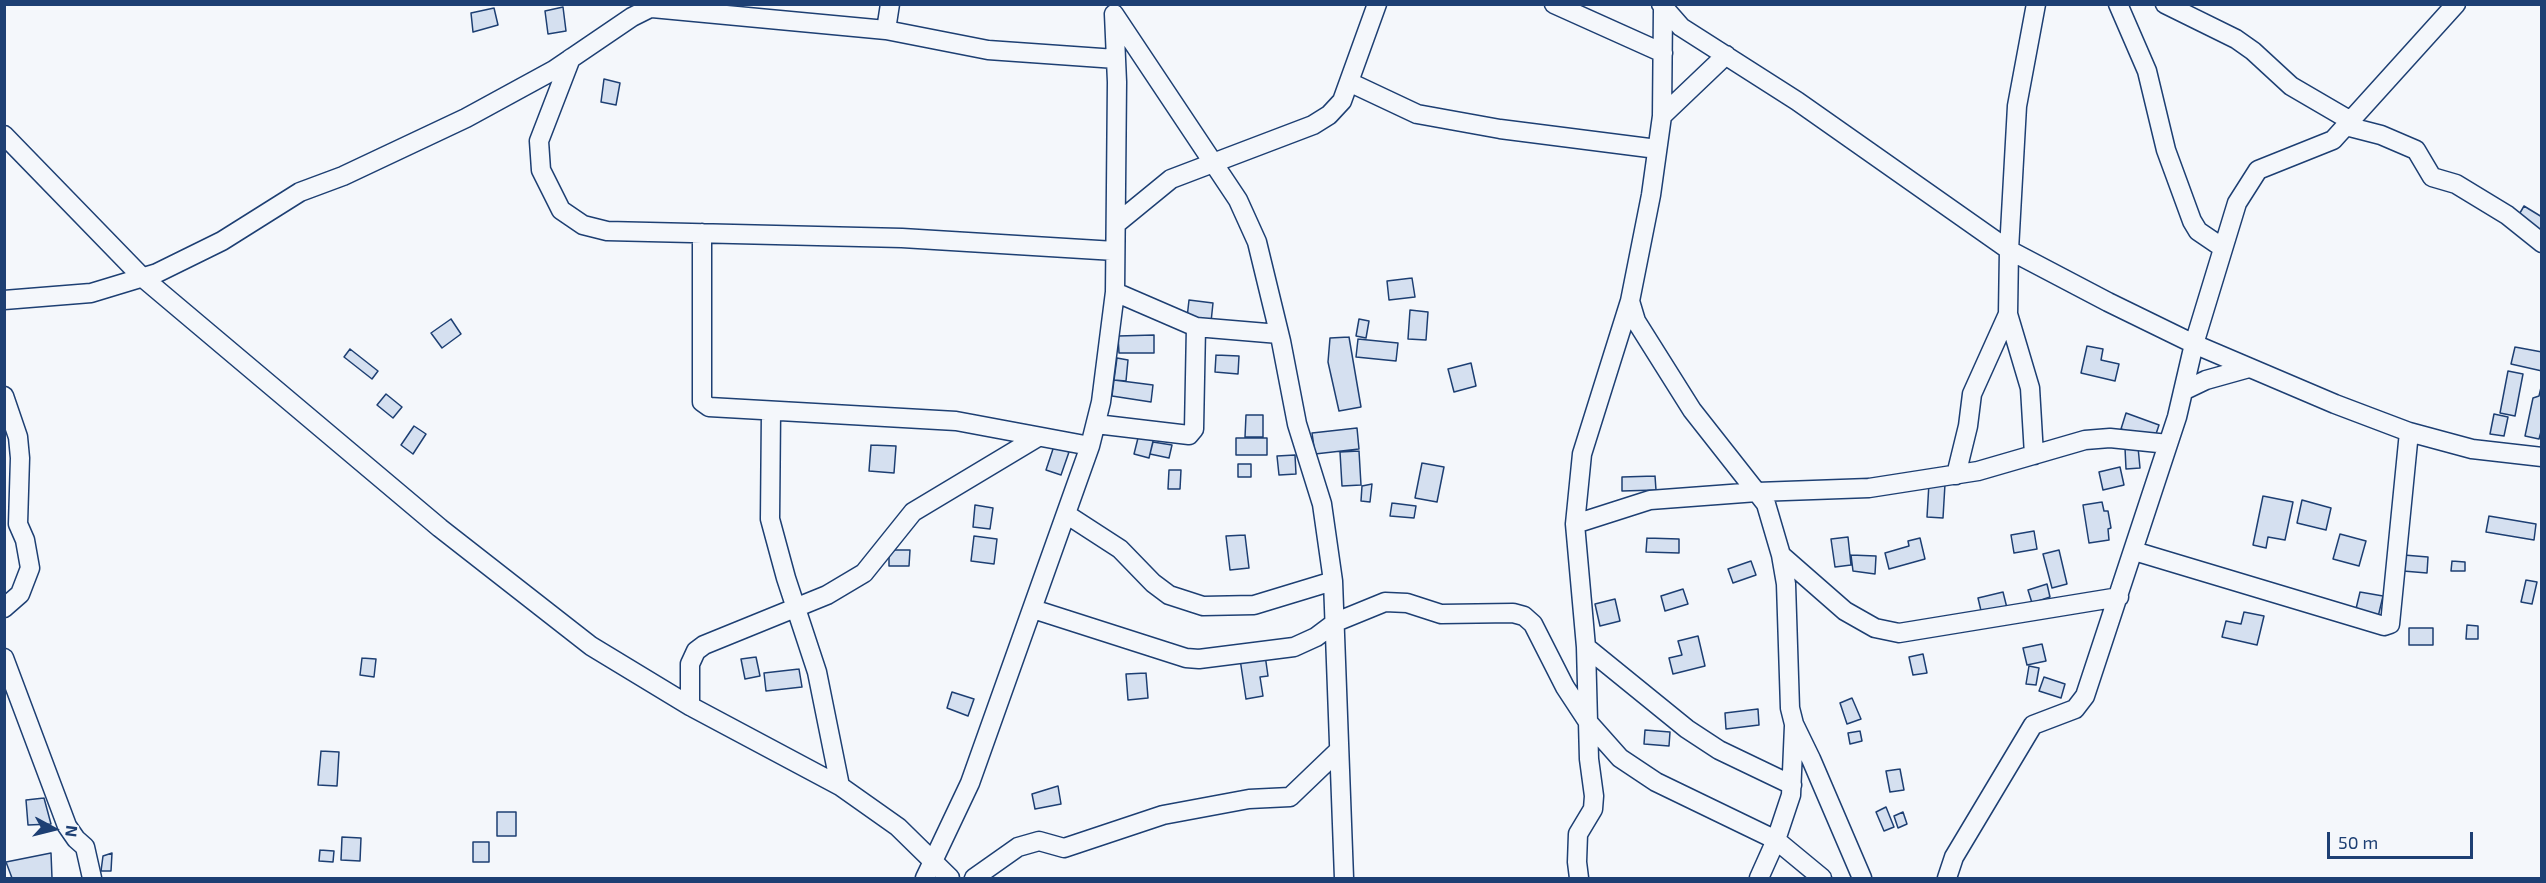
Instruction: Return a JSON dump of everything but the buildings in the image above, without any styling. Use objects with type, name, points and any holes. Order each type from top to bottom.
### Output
[{"type":"street","points":[[886,30],[891,4]]},
{"type":"street","points":[[1116,224],[1171,179],[1313,124],[1329,115],[1342,100],[1377,4]]},
{"type":"street","points":[[1554,4],[1663,53]]},
{"type":"street","points":[[2034,455],[2030,388],[2008,314],[2017,106],[2036,4]]},
{"type":"street","points":[[2118,4],[2147,70],[2166,150],[2192,221],[2198,231],[2223,248]]},
{"type":"street","points":[[2165,4],[2236,39],[2253,51],[2291,86],[2348,124],[2416,150],[2432,177],[2456,184],[2507,215],[2541,243]]},
{"type":"street","points":[[1947,879],[1954,857],[2033,725],[2075,709],[2085,696],[2168,444],[2194,344],[2237,203],[2258,170],[2333,140],[2456,4]]},
{"type":"street","points":[[4,300],[91,293],[157,273],[222,241],[300,192],[343,176],[466,118],[554,70],[632,17],[655,6],[886,30],[988,50],[1116,59]]},
{"type":"street","points":[[1579,879],[1578,834],[1594,804],[1588,722],[1586,647],[1575,524],[1582,454],[1630,301],[1651,195],[1662,116],[1662,7]]},
{"type":"street","points":[[1662,7],[1681,27],[1797,101],[2009,250],[2194,344],[2335,404],[2409,432],[2472,449],[2541,457]]},
{"type":"street","points":[[929,871],[970,783],[1034,609],[1096,424],[1110,348],[1115,292],[1116,59],[1114,9]]},
{"type":"street","points":[[1114,9],[1238,200],[1257,242],[1297,424],[1322,504],[1333,581],[1344,879]]},
{"type":"street","points":[[1662,116],[1726,56]]},
{"type":"street","points":[[571,58],[539,141],[541,170],[561,210],[583,225],[607,231],[902,238],[1116,252]]},
{"type":"street","points":[[1349,82],[1417,114],[1500,129],[1658,149]]},
{"type":"street","points":[[4,135],[142,278],[440,528],[591,645],[690,706],[840,786],[898,827],[929,871],[950,879]]},
{"type":"street","points":[[702,234],[702,402],[709,407],[720,410],[956,421],[1090,446]]},
{"type":"street","points":[[1115,292],[1196,327],[1279,334]]},
{"type":"street","points":[[1630,301],[1636,321],[1692,410],[1766,504],[1781,555],[1786,584],[1790,708],[1794,724],[1862,879]]},
{"type":"street","points":[[1956,475],[1968,426],[1972,394],[2008,314]]},
{"type":"street","points":[[1096,424],[1189,435],[1194,429],[1196,327]]},
{"type":"street","points":[[2183,391],[2219,375],[2249,368]]},
{"type":"street","points":[[4,396],[18,437],[20,458],[18,524],[26,540],[30,568],[20,594],[4,608]]},
{"type":"street","points":[[771,412],[770,519],[786,578],[817,672],[840,786]]},
{"type":"street","points":[[2134,551],[2384,626],[2390,624],[2409,432]]},
{"type":"street","points":[[690,706],[690,664],[696,651],[704,645],[827,595],[864,573],[913,512],[1038,437]]},
{"type":"street","points":[[1575,524],[1650,500],[1757,492],[1869,489],[1956,475],[1978,471],[2085,440],[2110,438],[2168,444]]},
{"type":"street","points":[[1066,514],[1120,549],[1169,596],[1203,606],[1254,605],[1333,581]]},
{"type":"street","points":[[1781,555],[1845,611],[1875,628],[1899,633],[2119,597]]},
{"type":"street","points":[[1034,609],[1186,658],[1199,659],[1294,647],[1316,637],[1336,622],[1385,602],[1407,603],[1441,614],[1513,613],[1524,616],[1533,624],[1565,687],[1588,722],[1620,758],[1656,782],[1776,840],[1822,879]]},
{"type":"street","points":[[1586,647],[1687,729],[1719,750],[1792,785]]},
{"type":"street","points":[[4,658],[67,826],[76,840],[85,847],[92,879]]},
{"type":"street","points":[[1759,879],[1776,840],[1791,795],[1794,724]]},
{"type":"street","points":[[974,879],[1018,847],[1039,842],[1064,848],[1163,815],[1249,799],[1290,797],[1339,750]]}]
